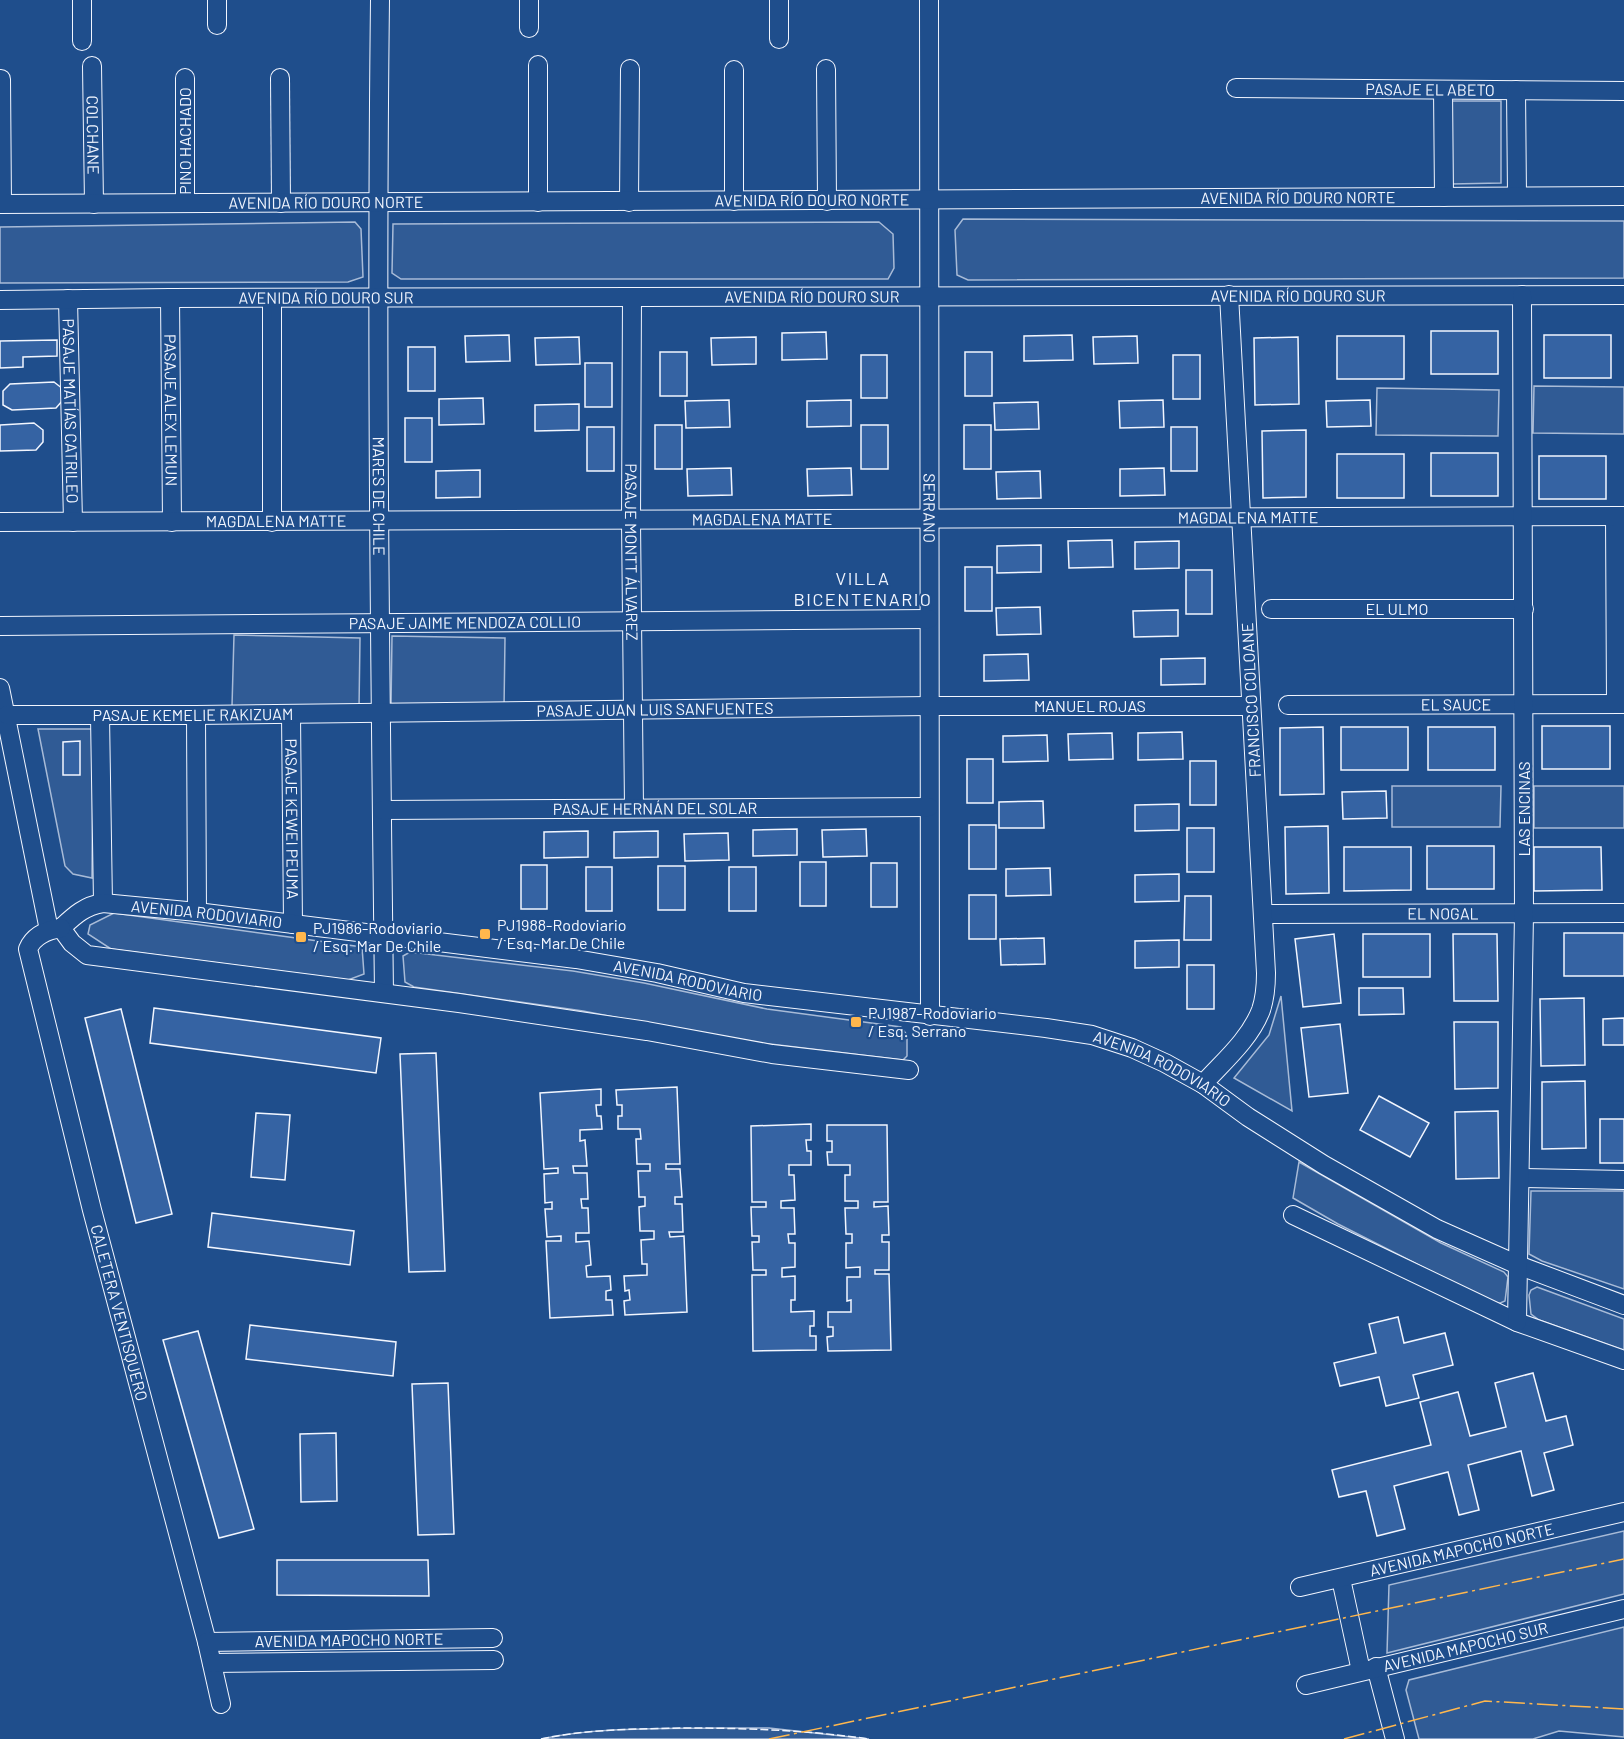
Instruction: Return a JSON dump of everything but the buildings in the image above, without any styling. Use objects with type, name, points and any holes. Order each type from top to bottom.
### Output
[{"type":"street","points":[[82,0],[82,41]]},
{"type":"street","points":[[217,0],[217,25]]},
{"type":"street","name":"MARES DE CHILE","points":[[380,0],[379,713],[384,993]]},
{"type":"street","points":[[529,0],[529,28]]},
{"type":"street","points":[[779,0],[779,39]]},
{"type":"street","name":"SERRANO","points":[[929,0],[930,1016]]},
{"type":"street","points":[[538,65],[538,202]]},
{"type":"street","name":"COLCHANE","points":[[92,66],[94,204]]},
{"type":"street","points":[[629,202],[630,69]]},
{"type":"street","points":[[826,69],[827,201]]},
{"type":"street","points":[[734,70],[734,201]]},
{"type":"street","name":"PINO HACHADO","points":[[185,78],[185,203]]},
{"type":"street","points":[[280,78],[281,203]]},
{"type":"street","points":[[1,79],[1,204]]},
{"type":"street","name":"PASAJE EL ABETO","points":[[1236,88],[1624,91]]},
{"type":"street","points":[[1443,90],[1444,197]]},
{"type":"street","points":[[1516,90],[1517,196]]},
{"type":"street","name":"AVENIDA RÍO DOURO NORTE","points":[[1,204],[1624,196]]},
{"type":"street","name":"LAS ENCINAS","points":[[1517,1322],[1524,914],[1522,294]]},
{"type":"street","name":"FRANCISCO COLOANE","points":[[1203,1084],[1252,1027],[1261,1010],[1266,973],[1229,295]]},
{"type":"street","name":"AVENIDA RÍO DOURO SUR","points":[[0,300],[1624,295]]},
{"type":"street","name":"PASAJE MONTT ÁLVAREZ","points":[[632,297],[631,521],[634,808]]},
{"type":"street","name":"PASAJE ALEX LEMUN","points":[[170,298],[172,522]]},
{"type":"street","name":"PASAJE MATÍAS CATRILEO","points":[[68,299],[73,522]]},
{"type":"street","points":[[272,299],[272,522]]},
{"type":"street","points":[[1619,516],[1620,704]]},
{"type":"street","name":"MAGDALENA MATTE","points":[[0,522],[1619,516]]},
{"type":"street","name":"EL ULMO","points":[[1271,609],[1524,609]]},
{"type":"street","name":"PASAJE JAIME MENDOZA COLLIO","points":[[0,626],[929,619]]},
{"type":"street","points":[[0,688],[55,929],[87,955],[564,1018],[772,1054],[909,1070]]},
{"type":"street","name":"EL SAUCE","points":[[1288,705],[1620,704]]},
{"type":"street","name":"MANUEL ROJAS","points":[[929,706],[1251,706]]},
{"type":"street","name":"PASAJE JUAN LUIS SANFUENTES","points":[[379,713],[929,706]]},
{"type":"street","name":"PASAJE KEMELIE RAKIZUAM","points":[[7,715],[379,713]]},
{"type":"street","name":"PASAJE KEWEI PEUMA","points":[[291,714],[292,924]]},
{"type":"street","points":[[196,715],[197,912]]},
{"type":"street","points":[[100,716],[103,903]]},
{"type":"street","name":"PASAJE HERNÁN DEL SOLAR","points":[[382,810],[929,807]]},
{"type":"street","name":"AVENIDA RODOVIARIO","points":[[55,929],[90,905],[103,903],[197,912],[598,962],[754,994],[1092,1035],[1131,1048],[1165,1063],[1203,1084],[1248,1117],[1324,1165],[1437,1229],[1518,1265],[1624,1305]]},
{"type":"street","name":"EL NOGAL","points":[[1263,914],[1624,913]]},
{"type":"street","name":"CALETERA VENTISQUERO","points":[[55,929],[32,940],[28,948],[92,1210],[207,1642],[221,1704]]},
{"type":"street","points":[[1520,1178],[1624,1180]]},
{"type":"street","points":[[1293,1215],[1517,1322],[1624,1360]]},
{"type":"street","name":"AVENIDA MAPOCHO NORTE","points":[[1300,1587],[1624,1512]]},
{"type":"street","points":[[1341,1579],[1369,1669],[1395,1739]]},
{"type":"street","name":"AVENIDA MAPOCHO SUR","points":[[1306,1684],[1624,1610]]},
{"type":"street","points":[[469,1638],[469,1660]]},
{"type":"street","name":"AVENIDA MAPOCHO NORTE","points":[[207,1642],[493,1638]]},
{"type":"street","points":[[212,1663],[494,1660]]},
{"type":"shaded area","points":[[1451,101],[1501,101],[1501,183],[1451,184]]},
{"type":"shaded area","points":[[963,219],[1624,221],[1624,278],[968,280],[957,275],[955,230]]},
{"type":"shaded area","points":[[355,222],[361,229],[363,277],[348,282],[0,283],[0,227]]},
{"type":"shaded area","points":[[879,222],[893,234],[894,268],[888,279],[401,279],[392,273],[393,224]]},
{"type":"shaded area","points":[[1534,386],[1624,387],[1624,434],[1533,433]]},
{"type":"shaded area","points":[[1377,388],[1499,390],[1498,436],[1376,435]]},
{"type":"shaded area","points":[[234,635],[360,638],[359,709],[232,706]]},
{"type":"shaded area","points":[[392,636],[505,638],[504,709],[391,707]]},
{"type":"shaded area","points":[[38,729],[93,729],[92,878],[73,874],[65,866]]},
{"type":"shaded area","points":[[1392,786],[1501,786],[1500,827],[1392,827]]},
{"type":"shaded area","points":[[1534,786],[1624,786],[1624,828],[1534,828]]},
{"type":"shaded area","points":[[114,913],[362,947],[364,974],[348,980],[111,949],[88,934],[90,925]]},
{"type":"shaded area","points":[[410,952],[573,971],[644,983],[767,1009],[901,1027],[907,1035],[907,1056],[903,1060],[728,1039],[583,1011],[414,987],[405,982],[403,956]]},
{"type":"shaded area","points":[[1281,996],[1292,1111],[1234,1078],[1269,1035]]},
{"type":"shaded area","points":[[1299,1162],[1441,1243],[1504,1272],[1508,1277],[1505,1301],[1498,1304],[1486,1299],[1338,1224],[1293,1198]]},
{"type":"shaded area","points":[[1531,1191],[1624,1191],[1624,1289],[1542,1261],[1529,1254]]},
{"type":"shaded area","points":[[1537,1287],[1624,1319],[1624,1350],[1539,1320],[1531,1314],[1529,1295],[1531,1290]]},
{"type":"shaded area","points":[[1624,1531],[1624,1594],[1387,1653],[1389,1585]]},
{"type":"shaded area","points":[[1624,1627],[1624,1737],[1559,1731],[1533,1739],[1419,1739],[1406,1690],[1409,1680]]},
{"type":"shaded area","points":[[769,1728],[869,1739],[541,1739],[584,1732]]},
{"type":"fence","points":[[541,1739],[594,1731],[682,1728],[776,1730],[869,1739]]},
{"type":"power","points":[[769,1739],[1624,1559]]},
{"type":"power","points":[[1344,1739],[1485,1701],[1624,1709]]},
{"type":"place","name":"PJ1988-Rodoviario / Esq. Mar De Chile","points":[[485,934]]},
{"type":"place","name":"PJ1986-Rodoviario / Esq. Mar De Chile","points":[[301,937]]},
{"type":"place","name":"PJ1987-Rodoviario / Esq. Serrano","points":[[856,1022]]},
{"type":"district","name":"VILLA BICENTENARIO","points":[[863,589]]}]
